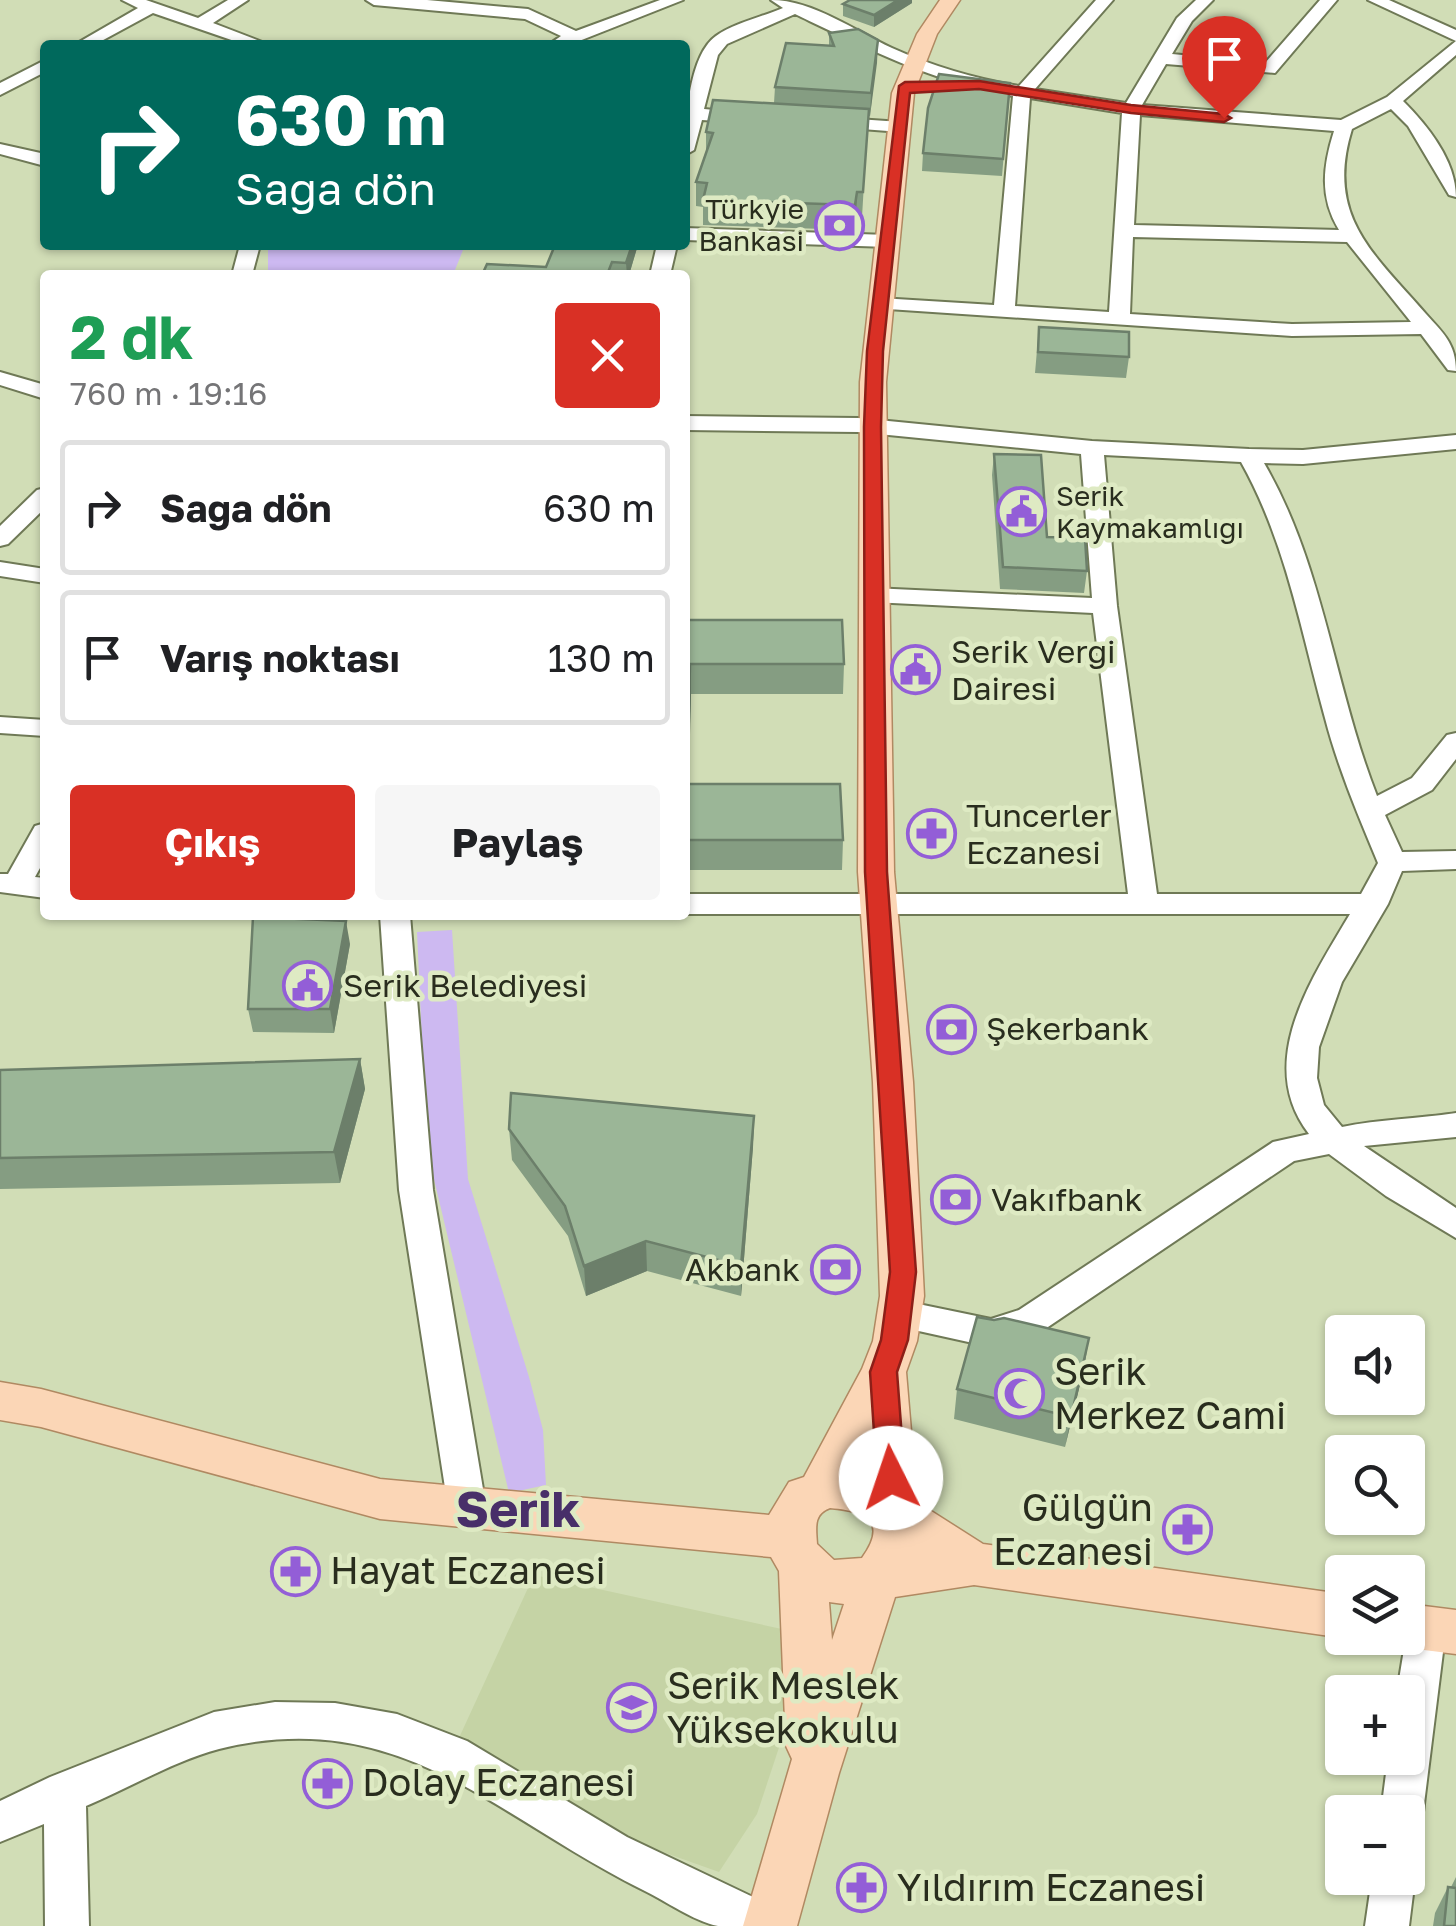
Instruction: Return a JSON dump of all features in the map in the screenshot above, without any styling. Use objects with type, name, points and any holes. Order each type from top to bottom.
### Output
[{"type":"main road","points":[[813,1773],[796,1508],[822,1489],[884,1372],[899,1314],[903,1272],[879,902],[872,427],[880,304],[905,86],[935,18],[950,0]]},
{"type":"main road","points":[[767,1926],[878,1574],[891,1562],[899,1546],[884,1372]]},
{"type":"main road","points":[[0,1401],[40,1408],[380,1499],[796,1552],[819,1578],[839,1583],[860,1582],[878,1574],[974,1564],[1325,1614]]},
{"type":"main road","points":[[822,1489],[861,1489],[974,1564]]},
{"type":"street","points":[[130,0],[247,40]]},
{"type":"street","points":[[198,24],[240,0]]},
{"type":"street","points":[[374,0],[528,14],[575,37]]},
{"type":"street","points":[[567,40],[649,3],[674,0]]},
{"type":"street","points":[[1004,311],[1022,93],[1105,0]]},
{"type":"street","points":[[1119,318],[1131,109],[1185,18],[1205,0]]},
{"type":"street","points":[[1161,58],[1268,70],[1330,0]]},
{"type":"street","points":[[770,119],[690,114],[710,54],[721,40],[787,4],[914,62],[979,85],[1131,109],[1344,126],[1393,100],[1455,37],[1376,0]]},
{"type":"street","points":[[91,40],[151,8]]},
{"type":"street","points":[[0,90],[40,67]]},
{"type":"street","points":[[0,68],[27,74]]},
{"type":"street","points":[[905,86],[979,85]]},
{"type":"street","points":[[1393,100],[1414,123],[1456,192]]},
{"type":"street","points":[[807,121],[901,127]]},
{"type":"street","points":[[1344,126],[1332,180],[1336,204],[1352,236],[1431,328],[1456,365]]},
{"type":"street","points":[[0,149],[40,159]]},
{"type":"street","points":[[1432,152],[1456,152]]},
{"type":"street","points":[[1123,231],[1352,236]]},
{"type":"street","points":[[690,234],[888,241]]},
{"type":"street","points":[[880,304],[1306,331],[1431,328]]},
{"type":"street","points":[[0,378],[40,390]]},
{"type":"street","points":[[690,424],[872,427],[1092,448],[1249,456],[1302,456],[1456,442]]},
{"type":"street","points":[[1092,448],[1105,606],[1144,902]]},
{"type":"street","points":[[1249,456],[1266,482],[1286,538],[1349,758],[1392,863],[1373,904],[1346,944],[1307,1028],[1299,1074],[1308,1109],[1336,1142],[1456,1225]]},
{"type":"street","points":[[0,538],[40,501]]},
{"type":"street","points":[[0,569],[40,575]]},
{"type":"street","points":[[872,595],[1105,606]]},
{"type":"street","points":[[0,725],[40,728]]},
{"type":"street","points":[[1370,811],[1422,784],[1456,741]]},
{"type":"street","points":[[21,885],[40,843]]},
{"type":"street","points":[[1392,863],[1427,858],[1456,860]]},
{"type":"street","points":[[690,904],[1373,904]]},
{"type":"street","points":[[395,920],[416,1190],[467,1508]]},
{"type":"street","points":[[1379,1131],[1406,1114],[1456,1106]]},
{"type":"street","points":[[899,1314],[990,1333],[1030,1321],[1285,1151],[1379,1131],[1413,1132],[1456,1125]]},
{"type":"street","points":[[1405,1795],[1430,1629]]},
{"type":"street","points":[[0,1822],[65,1791],[214,1731],[275,1721],[335,1722],[397,1733],[452,1755],[612,1852],[767,1926]]},
{"type":"street","points":[[65,1791],[67,1926]]},
{"type":"street","points":[[1386,1926],[1391,1895]]},
{"type":"shaded area","points":[[268,250],[463,250],[455,270],[268,270]]},
{"type":"shaded area","points":[[452,930],[468,1179],[543,1430],[546,1485],[509,1493],[427,1150],[417,932]]},
{"type":"shaded area","name":"Serik Meslek Yüksekokulu","points":[[534,1575],[791,1631],[803,1675],[757,1814],[719,1872],[542,1809],[458,1740]]},
{"type":"building","points":[[850,0],[898,0],[874,15],[843,4]]},
{"type":"building","points":[[858,29],[878,40],[871,93],[775,87],[786,43],[834,46],[829,33]]},
{"type":"building","points":[[939,74],[1010,83],[1003,159],[923,153],[928,108]]},
{"type":"building","points":[[713,100],[869,109],[863,192],[857,192],[855,205],[703,200],[707,183],[696,182],[713,133],[706,132]]},
{"type":"building","points":[[553,250],[630,250],[626,263],[612,262],[609,270],[484,270],[487,264],[546,267]]},
{"type":"building","points":[[1039,327],[1129,332],[1129,357],[1038,352]]},
{"type":"building","points":[[994,454],[1041,455],[1047,537],[1085,538],[1087,571],[1003,567]]},
{"type":"building","points":[[690,620],[842,620],[844,664],[690,664]]},
{"type":"building","points":[[690,784],[840,784],[843,840],[690,840]]},
{"type":"building","points":[[253,920],[346,921],[330,1009],[248,1009]]},
{"type":"building","points":[[360,1059],[334,1152],[0,1158],[0,1070]]},
{"type":"building","points":[[511,1093],[754,1116],[741,1266],[646,1241],[584,1266],[565,1206],[509,1129]]},
{"type":"building","name":"Serik Merkez Cami","points":[[977,1317],[1004,1318],[1089,1338],[1071,1417],[957,1389]]},
{"type":"building","points":[[1448,1887],[1456,1888],[1456,1926],[1444,1926]]},
{"type":"place","name":"Türkyie Bankasi","points":[[839,225]]},
{"type":"place","name":"Serik Kaymakamlığı","points":[[1021,512]]},
{"type":"place","name":"Serik Vergi Dairesi","points":[[916,670]]},
{"type":"place","name":"Tuncerler Eczanesi","points":[[931,834]]},
{"type":"place","name":"Serik Belediyesi","points":[[308,986]]},
{"type":"place","name":"Şekerbank","points":[[951,1029]]},
{"type":"place","name":"Vakıfbank","points":[[956,1200]]},
{"type":"place","name":"Akbank","points":[[835,1270]]},
{"type":"place","name":"Serik Merkez Cami","points":[[1019,1394]]},
{"type":"place","name":"Gülgün Eczanesi","points":[[1188,1530]]},
{"type":"place","name":"Hayat Eczanesi","points":[[295,1571]]},
{"type":"place","name":"Serik Meslek Yüksekokulu","points":[[632,1708]]},
{"type":"place","name":"Dolay Eczanesi","points":[[327,1783]]},
{"type":"place","name":"Yıldırım Eczanesi","points":[[862,1888]]},
{"type":"district","name":"Serik","points":[[518,1509]]},
{"type":"route","points":[[891,1478],[884,1372],[894,1340],[903,1272],[876,872],[872,427],[875,351],[903,93],[905,86],[979,85],[1131,109],[1224,118]]}]
